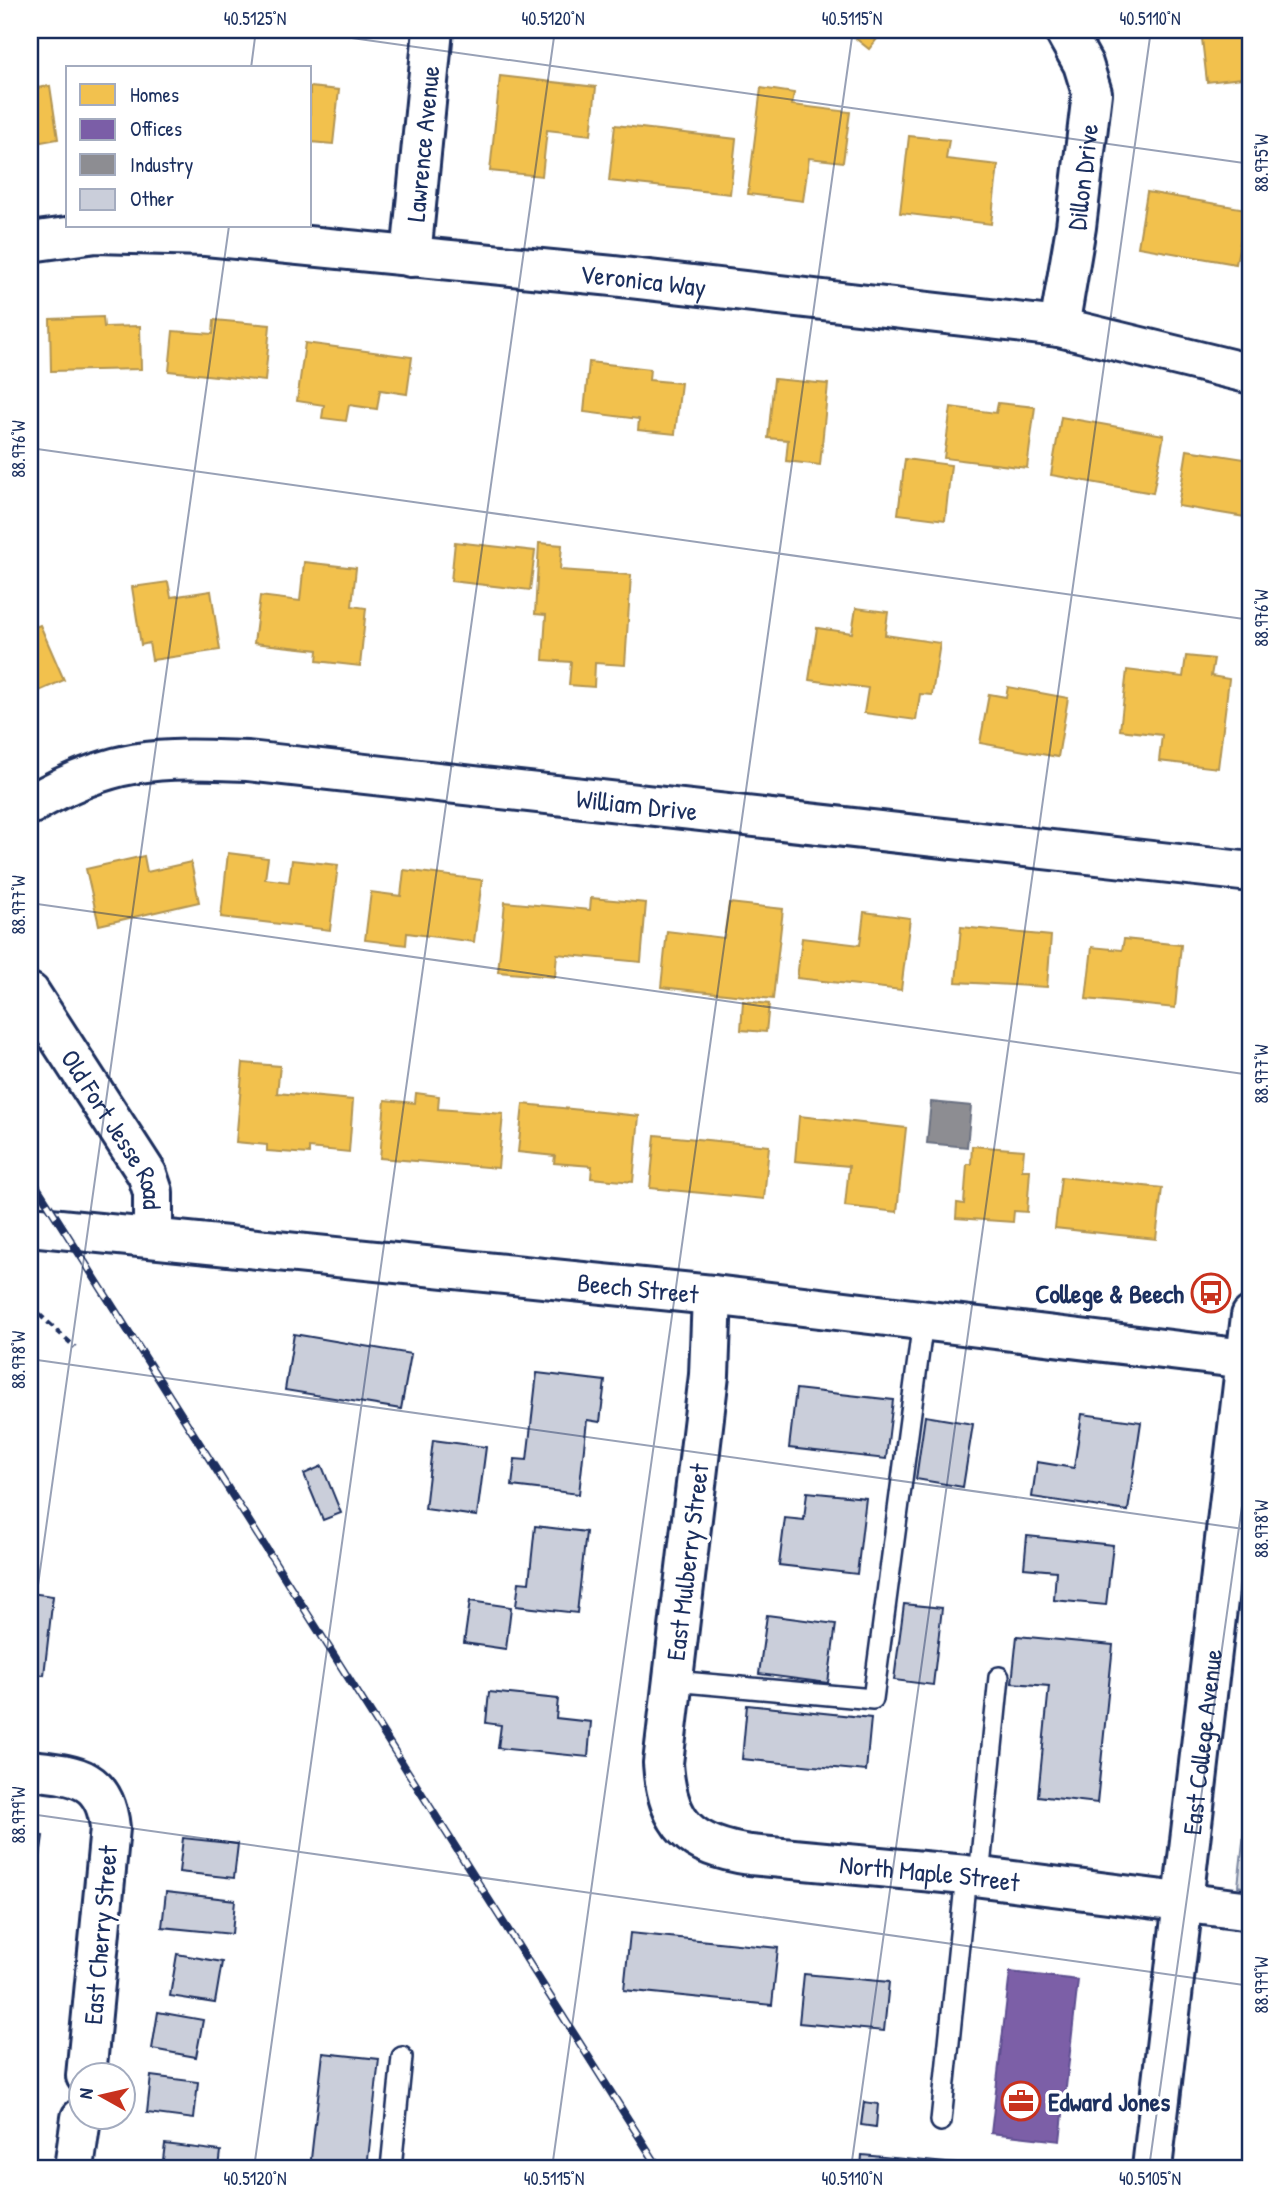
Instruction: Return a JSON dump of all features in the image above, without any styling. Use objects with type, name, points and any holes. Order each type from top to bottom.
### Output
[{"type":"street","name":"Lawrence Avenue","points":[[411,257],[433,30]]},
{"type":"street","name":"Dillon Drive","points":[[1059,327],[1076,227],[1092,93],[1083,64],[1063,30]]},
{"type":"street","name":"Veronica Way","points":[[30,242],[96,233],[206,236],[833,299],[1059,327],[1251,374]]},
{"type":"street","name":"William Drive","points":[[30,805],[111,768],[169,758],[237,760],[1251,872]]},
{"type":"street","name":"Old Fort Jesse Road","points":[[30,993],[147,1174],[153,1192],[153,1238]]},
{"type":"street","name":"Beech Street","points":[[30,1226],[712,1295],[1249,1359]]},
{"type":"street","name":"East Mulberry Street","points":[[681,1826],[668,1799],[663,1763],[709,1375],[712,1295]]},
{"type":"street","name":"East College Avenue","points":[[1152,2168],[1249,1359],[1251,1316]]},
{"type":"street","name":"East Cherry Street","points":[[30,1770],[81,1779],[101,1796],[108,1806],[110,1828],[87,2062]]},
{"type":"street","name":"North Maple Street","points":[[681,1826],[701,1842],[723,1851],[972,1876],[1184,1905],[1251,1911]]},
{"type":"street","points":[[74,2168],[79,2132]]},
{"type":"lane","points":[[673,1681],[873,1699],[923,1321]]},
{"type":"lane","points":[[941,2121],[999,1677]]},
{"type":"lane","points":[[391,2168],[402,2057]]},
{"type":"path","points":[[30,1306],[75,1347]]},
{"type":"shaded area","points":[[1251,1771],[1251,1889],[1238,1886]]},
{"type":"building: Homes","points":[[845,30],[884,30],[869,49]]},
{"type":"building: Homes","points":[[1201,30],[1251,30],[1251,77],[1207,82]]},
{"type":"building: Homes","points":[[500,76],[596,87],[591,135],[547,130],[542,176],[490,171]]},
{"type":"building: Homes","points":[[50,86],[58,139],[30,144],[30,89]]},
{"type":"building: Homes","points":[[312,87],[339,90],[333,144],[312,142]]},
{"type":"building: Homes","points":[[761,88],[794,93],[792,105],[850,112],[843,162],[809,158],[803,201],[748,194]]},
{"type":"building: Homes","points":[[615,125],[736,139],[730,194],[609,181]]},
{"type":"building: Homes","points":[[909,136],[949,140],[946,159],[998,165],[991,224],[900,213]]},
{"type":"building: Homes","points":[[1147,192],[1246,209],[1236,264],[1138,247]]},
{"type":"building: Homes","points":[[103,317],[104,327],[140,326],[141,369],[51,371],[50,319]]},
{"type":"building: Homes","points":[[214,320],[270,325],[265,381],[169,371],[173,331],[213,334]]},
{"type":"building: Homes","points":[[305,343],[412,357],[407,394],[380,390],[377,409],[349,405],[346,421],[322,418],[324,405],[297,401]]},
{"type":"building: Homes","points":[[589,362],[650,369],[649,380],[681,383],[675,434],[638,430],[639,419],[584,412]]},
{"type":"building: Homes","points":[[774,379],[828,384],[820,465],[786,461],[788,440],[768,438]]},
{"type":"building: Homes","points":[[998,403],[1035,407],[1027,468],[944,458],[951,407],[996,413]]},
{"type":"building: Homes","points":[[1061,417],[1164,435],[1153,493],[1051,475]]},
{"type":"building: Homes","points":[[1187,450],[1251,460],[1251,518],[1178,506]]},
{"type":"building: Homes","points":[[905,459],[951,465],[945,520],[898,514]]},
{"type":"building: Homes","points":[[455,542],[535,551],[530,590],[451,581]]},
{"type":"building: Homes","points":[[539,543],[562,545],[560,570],[631,575],[625,665],[595,663],[594,687],[569,685],[571,662],[543,660],[546,615],[535,614]]},
{"type":"building: Homes","points":[[304,562],[356,568],[352,606],[366,608],[360,666],[317,661],[318,650],[254,643],[260,596],[300,601]]},
{"type":"building: Homes","points":[[168,582],[171,597],[211,591],[220,650],[152,660],[149,643],[141,645],[132,587]]},
{"type":"building: Homes","points":[[856,608],[888,612],[885,635],[940,643],[932,695],[920,694],[916,720],[864,713],[868,688],[809,680],[817,628],[852,633]]},
{"type":"building: Homes","points":[[40,625],[64,680],[30,695],[30,629]]},
{"type":"building: Homes","points":[[1186,656],[1214,659],[1211,676],[1229,679],[1218,768],[1159,761],[1162,735],[1120,730],[1127,670],[1183,677]]},
{"type":"building: Homes","points":[[1008,687],[1068,698],[1058,757],[980,743],[989,694],[1006,697]]},
{"type":"building: Homes","points":[[228,853],[268,858],[265,879],[289,882],[292,860],[338,865],[330,930],[221,917]]},
{"type":"building: Homes","points":[[144,856],[147,872],[191,862],[199,902],[99,925],[86,869]]},
{"type":"building: Homes","points":[[404,870],[482,880],[474,942],[407,933],[406,945],[365,940],[371,892],[401,896]]},
{"type":"building: Homes","points":[[591,898],[646,903],[641,962],[557,954],[555,977],[498,972],[505,902],[590,910]]},
{"type":"building: Homes","points":[[729,903],[783,909],[773,999],[661,987],[667,931],[724,938]]},
{"type":"building: Homes","points":[[864,912],[910,918],[901,990],[797,978],[802,938],[860,945]]},
{"type":"building: Homes","points":[[961,927],[1051,936],[1047,987],[956,982]]},
{"type":"building: Homes","points":[[1124,939],[1181,945],[1175,1008],[1086,999],[1092,947],[1122,950]]},
{"type":"building: Homes","points":[[743,1001],[769,1004],[766,1032],[741,1030]]},
{"type":"building: Homes","points":[[243,1063],[280,1066],[277,1093],[353,1100],[349,1152],[309,1148],[309,1154],[267,1151],[267,1145],[236,1142]]},
{"type":"building: Homes","points":[[416,1093],[439,1096],[438,1109],[503,1114],[498,1168],[380,1158],[385,1100],[415,1103]]},
{"type":"building: Homes","points":[[523,1104],[639,1116],[633,1182],[591,1178],[592,1166],[554,1163],[555,1156],[518,1152]]},
{"type":"building: Homes","points":[[799,1116],[906,1128],[897,1212],[845,1206],[849,1166],[795,1161]]},
{"type":"building: Homes","points":[[655,1135],[769,1146],[764,1199],[650,1188]]},
{"type":"building: Homes","points":[[972,1146],[1024,1150],[1022,1170],[1030,1170],[1027,1212],[1014,1211],[1013,1222],[956,1218],[957,1203],[964,1204],[967,1164],[971,1164]]},
{"type":"building: Homes","points":[[1061,1177],[1162,1188],[1156,1239],[1055,1228]]},
{"type":"building: Offices","points":[[1010,1972],[1078,1980],[1060,2141],[991,2133]]},
{"type":"building: Industry","points":[[931,1102],[971,1106],[967,1147],[927,1143]]},
{"type":"building: Other","points":[[294,1334],[411,1354],[401,1409],[285,1390]]},
{"type":"building: Other","points":[[537,1373],[605,1381],[600,1422],[587,1420],[579,1494],[512,1486],[515,1459],[527,1460]]},
{"type":"building: Other","points":[[796,1389],[893,1400],[886,1459],[789,1448]]},
{"type":"building: Other","points":[[1082,1414],[1141,1422],[1128,1511],[1032,1497],[1037,1462],[1074,1468]]},
{"type":"building: Other","points":[[925,1416],[973,1424],[963,1487],[916,1479]]},
{"type":"building: Other","points":[[433,1440],[486,1447],[477,1516],[425,1509]]},
{"type":"building: Other","points":[[322,1466],[341,1513],[323,1520],[304,1474]]},
{"type":"building: Other","points":[[807,1492],[866,1498],[857,1574],[779,1565],[785,1518],[804,1520]]},
{"type":"building: Other","points":[[535,1526],[586,1532],[577,1613],[516,1606],[519,1582],[529,1583]]},
{"type":"building: Other","points":[[1027,1536],[1113,1545],[1106,1605],[1054,1600],[1056,1571],[1024,1568]]},
{"type":"building: Other","points":[[30,1593],[53,1596],[44,1675],[30,1673]]},
{"type":"building: Other","points":[[470,1601],[511,1607],[506,1649],[464,1643]]},
{"type":"building: Other","points":[[904,1604],[942,1608],[933,1685],[894,1680]]},
{"type":"building: Other","points":[[767,1615],[836,1624],[828,1683],[759,1674]]},
{"type":"building: Other","points":[[1017,1636],[1113,1645],[1097,1803],[1038,1796],[1049,1686],[1012,1683]]},
{"type":"building: Other","points":[[489,1692],[558,1699],[556,1718],[591,1722],[588,1757],[498,1748],[501,1725],[486,1723]]},
{"type":"building: Other","points":[[747,1705],[871,1718],[866,1771],[742,1759]]},
{"type":"building: Other","points":[[30,1834],[43,1836],[37,1877],[30,1876]]},
{"type":"building: Other","points":[[183,1838],[238,1844],[234,1878],[179,1872]]},
{"type":"building: Other","points":[[166,1892],[235,1900],[232,1934],[162,1927]]},
{"type":"building: Other","points":[[630,1933],[778,1948],[772,2005],[624,1990]]},
{"type":"building: Other","points":[[177,1954],[222,1962],[215,2003],[170,1996]]},
{"type":"building: Other","points":[[804,1974],[889,1982],[884,2031],[799,2023]]},
{"type":"building: Other","points":[[158,2012],[203,2020],[196,2057],[152,2049]]},
{"type":"building: Other","points":[[323,2053],[379,2059],[367,2168],[310,2168]]},
{"type":"building: Other","points":[[151,2076],[198,2082],[194,2119],[147,2113]]},
{"type":"building: Other","points":[[864,2102],[878,2104],[876,2127],[861,2125]]},
{"type":"building: Other","points":[[165,2144],[221,2151],[219,2168],[162,2168]]},
{"type":"building: Other","points":[[862,2155],[999,2168],[861,2168]]},
{"type":"railway","points":[[30,1176],[659,2168]]},
{"type":"place","name":"College & Beech","points":[[1211,1293]]},
{"type":"place","name":"Edward Jones","points":[[1021,2101]]}]
